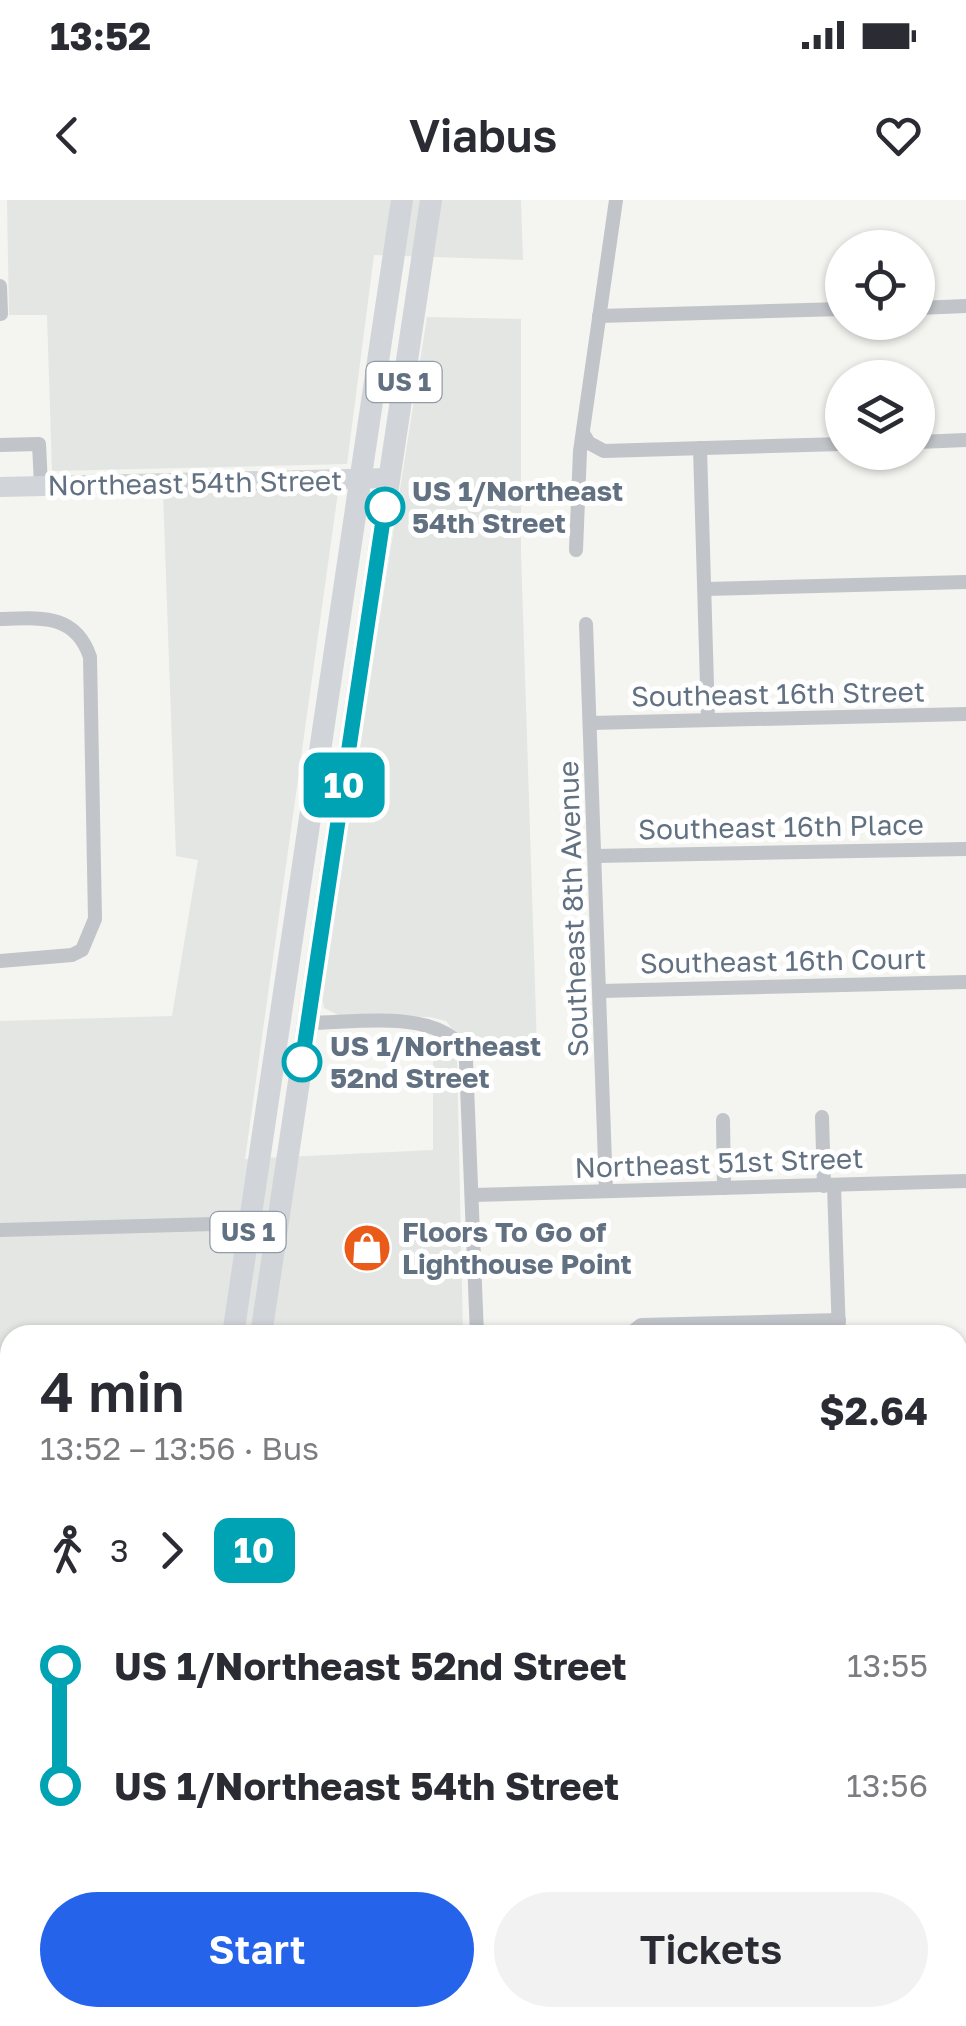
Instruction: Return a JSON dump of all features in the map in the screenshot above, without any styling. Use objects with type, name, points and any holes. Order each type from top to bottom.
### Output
[{"type":"main road","name":"US 1","points":[[235,1325],[402,200]]},
{"type":"main road","name":"US 1","points":[[263,1325],[431,200]]},
{"type":"main road","points":[[328,700],[336,735],[349,750]]},
{"type":"main road","points":[[319,762],[334,778],[340,808]]},
{"type":"main road","points":[[288,970],[292,994],[308,1023]]},
{"type":"main road","points":[[264,1129],[268,1152],[276,1166],[286,1169]]},
{"type":"main road","points":[[250,1223],[259,1237],[269,1283]]},
{"type":"street","points":[[576,550],[580,451],[616,200]]},
{"type":"street","points":[[0,286],[1,314]]},
{"type":"street","points":[[935,307],[966,306]]},
{"type":"street","points":[[598,316],[825,310]]},
{"type":"street","points":[[583,432],[589,443],[604,451],[825,444]]},
{"type":"street","points":[[935,441],[966,440]]},
{"type":"street","points":[[0,445],[40,444],[41,486]]},
{"type":"street","points":[[700,448],[708,719]]},
{"type":"street","name":"Northeast 54th Street","points":[[0,487],[390,478]]},
{"type":"street","points":[[706,589],[966,582]]},
{"type":"street","points":[[0,619],[49,618],[71,625],[84,638],[90,657],[95,919],[82,950],[52,960],[0,961]]},
{"type":"street","name":"Southeast 8th Avenue","points":[[586,624],[606,1191]]},
{"type":"street","name":"Southeast 16th Street","points":[[591,723],[966,714]]},
{"type":"street","name":"Southeast 16th Place","points":[[596,856],[966,849]]},
{"type":"street","name":"Southeast 16th Court","points":[[601,991],[966,982]]},
{"type":"street","points":[[308,1023],[416,1024],[443,1030],[454,1039]]},
{"type":"street","points":[[466,1061],[477,1325]]},
{"type":"street","points":[[822,1117],[839,1325]]},
{"type":"street","points":[[722,1120],[724,1188]]},
{"type":"street","name":"Northeast 51st Street","points":[[474,1195],[966,1181]]},
{"type":"street","points":[[0,1230],[250,1223]]},
{"type":"shaded area","points":[[7,200],[521,200],[523,260],[374,255],[347,464],[52,471],[47,315],[9,315]]},
{"type":"shaded area","points":[[427,317],[521,319],[521,552],[537,1049],[467,1047],[446,1021],[430,1017],[340,1016],[324,1008],[321,993]]},
{"type":"shaded area","points":[[163,492],[338,492],[245,1159],[433,1150],[433,1034],[457,1057],[463,1325],[0,1325],[0,1021],[172,1016],[198,860],[176,856]]},
{"type":"bus line","name":"10","points":[[302,1062],[385,507]]},
{"type":"place","name":"US 1/Northeast 54th Street","points":[[385,507]]},
{"type":"place","name":"US 1/Northeast 52nd Street","points":[[302,1062]]},
{"type":"place","name":"Floors To Go of Lighthouse Point","points":[[367,1248]]}]
